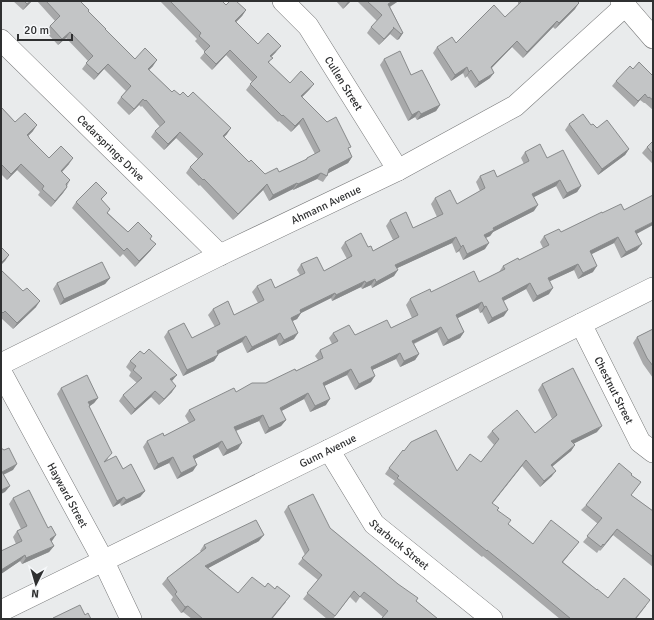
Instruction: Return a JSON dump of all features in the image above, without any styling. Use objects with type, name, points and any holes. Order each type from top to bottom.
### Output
[{"type":"street","name":"Cullen Street","points":[[284,1],[308,26],[398,170]]},
{"type":"street","name":"Ahmann Avenue","points":[[1,364],[398,170],[515,106],[624,3]]},
{"type":"street","points":[[624,3],[653,38]]},
{"type":"street","name":"Cedarsprings Drive","points":[[1,40],[220,256]]},
{"type":"street","name":"Gunn Avenue","points":[[1,611],[329,450],[653,288]]},
{"type":"street","name":"Chestnut Street","points":[[581,324],[640,442],[653,452]]},
{"type":"street","name":"Hayward Street","points":[[1,372],[103,560],[131,619]]},
{"type":"street","name":"Starbuck Street","points":[[329,450],[374,524],[492,619]]},
{"type":"building","points":[[24,1],[31,1],[27,4]]},
{"type":"building","points":[[46,1],[80,1],[135,59],[145,48],[157,60],[148,69],[172,92],[174,90],[180,95],[183,92],[188,97],[193,92],[231,128],[223,136],[249,162],[251,160],[265,174],[277,168],[279,172],[320,151],[303,118],[295,126],[283,115],[282,116],[250,84],[257,77],[230,50],[216,64],[204,52],[210,46],[199,36],[201,33],[170,1],[222,1],[226,5],[230,1],[236,1],[246,10],[235,21],[258,44],[268,33],[281,46],[270,56],[273,58],[268,62],[290,83],[301,71],[314,84],[301,96],[327,122],[336,117],[351,147],[348,148],[352,157],[329,169],[327,176],[321,173],[273,195],[267,184],[238,214],[204,179],[203,180],[190,167],[203,154],[180,132],[168,144],[155,131],[165,122],[146,100],[145,101],[143,99],[134,109],[121,97],[131,86],[108,64],[98,74],[86,63],[93,56],[70,32],[62,39],[50,26],[60,16]]},
{"type":"building","points":[[367,1],[393,1],[388,4],[403,33],[401,34],[393,27],[394,28],[384,39],[371,27],[382,15]]},
{"type":"building","points":[[522,1],[577,1],[579,3],[559,23],[557,21],[527,52],[517,41],[491,67],[494,73],[479,82],[471,70],[469,72],[467,67],[455,75],[437,47],[452,37],[456,43],[494,5],[505,17]]},
{"type":"building","points":[[400,51],[411,75],[422,70],[440,105],[421,114],[419,111],[412,115],[384,59]]},
{"type":"building","points":[[639,62],[653,76],[653,100],[649,97],[648,98],[645,94],[638,101],[616,81],[630,66],[633,69]]},
{"type":"building","points":[[1,107],[15,122],[25,113],[37,125],[27,135],[49,158],[61,146],[73,158],[61,171],[70,180],[66,184],[67,187],[55,201],[42,189],[44,186],[21,164],[11,174],[1,164]]},
{"type":"building","points":[[583,114],[591,125],[593,124],[597,128],[607,120],[629,149],[602,169],[569,124]]},
{"type":"building","points":[[653,141],[653,154],[647,147]]},
{"type":"building","points":[[540,144],[547,158],[563,150],[581,186],[567,193],[560,180],[532,194],[538,205],[493,228],[494,230],[484,235],[489,243],[467,254],[463,245],[461,247],[456,237],[395,265],[398,270],[376,282],[375,279],[366,283],[365,281],[336,295],[335,293],[300,310],[301,313],[291,318],[298,333],[284,340],[280,333],[252,347],[246,336],[217,351],[218,355],[187,370],[168,331],[184,323],[192,338],[220,324],[213,309],[228,301],[234,315],[264,300],[257,286],[271,279],[275,288],[305,273],[301,264],[317,257],[324,271],[352,256],[345,242],[361,233],[368,247],[371,246],[373,251],[399,237],[390,220],[406,212],[413,228],[443,214],[435,198],[450,190],[457,204],[485,188],[480,176],[494,170],[497,177],[529,161],[525,152]]},
{"type":"building","points":[[96,182],[107,193],[101,199],[110,209],[107,213],[128,232],[138,222],[152,236],[150,239],[156,244],[139,261],[127,248],[124,251],[76,202]]},
{"type":"building","points":[[653,195],[653,222],[635,231],[642,244],[626,252],[618,237],[590,251],[597,266],[583,273],[578,264],[548,278],[553,288],[537,296],[530,283],[502,298],[508,310],[492,318],[486,306],[484,307],[482,302],[456,315],[464,332],[448,340],[441,327],[412,341],[419,354],[404,361],[400,353],[371,367],[375,376],[359,384],[351,369],[323,383],[330,399],[315,406],[308,393],[280,408],[286,420],[269,428],[263,415],[234,427],[242,443],[227,450],[222,441],[193,456],[197,465],[181,473],[173,457],[158,464],[147,441],[163,433],[164,436],[195,420],[189,410],[234,388],[236,392],[252,383],[266,383],[323,358],[320,350],[338,341],[333,333],[349,325],[355,335],[387,320],[391,328],[418,315],[410,299],[411,298],[430,289],[431,292],[474,271],[479,282],[505,269],[503,266],[518,258],[519,260],[549,245],[544,236],[559,229],[561,232],[621,204],[624,210]]},
{"type":"building","points":[[1,247],[9,255],[1,263]]},
{"type":"building","points":[[102,262],[110,278],[64,299],[57,283]]},
{"type":"building","points":[[1,270],[23,291],[27,288],[40,301],[17,323],[5,311],[3,313],[1,311]]},
{"type":"building","points":[[653,329],[653,366],[647,358],[637,337]]},
{"type":"building","points":[[149,349],[177,375],[170,379],[176,386],[164,399],[155,391],[135,409],[123,395],[142,378],[133,370],[136,366],[130,361],[140,351],[144,354]]},
{"type":"building","points":[[573,368],[602,426],[571,441],[575,445],[551,465],[556,471],[544,481],[526,460],[492,503],[499,508],[497,510],[511,520],[508,524],[533,544],[551,520],[579,542],[562,562],[608,598],[624,578],[650,600],[635,619],[571,619],[397,478],[399,476],[389,468],[411,442],[436,430],[457,471],[470,454],[481,462],[499,439],[492,431],[517,410],[535,433],[557,415],[542,384]]},
{"type":"building","points":[[87,375],[98,398],[88,402],[90,405],[89,406],[112,453],[104,462],[116,456],[123,469],[131,464],[145,491],[126,500],[124,497],[117,501],[61,388]]},
{"type":"building","points":[[1,448],[4,450],[9,448],[17,464],[2,472],[10,486],[1,490]]},
{"type":"building","points":[[619,463],[632,474],[631,475],[641,482],[631,495],[653,511],[653,557],[617,529],[601,547],[587,536],[602,518],[586,505]]},
{"type":"building","points":[[29,490],[48,528],[51,526],[56,535],[50,539],[54,546],[26,558],[25,555],[1,570],[1,551],[22,541],[17,531],[27,526],[13,498]]},
{"type":"building","points":[[313,494],[330,528],[398,584],[418,598],[416,601],[438,619],[383,619],[382,618],[388,611],[364,592],[360,597],[354,591],[335,616],[307,593],[322,575],[302,558],[309,550],[288,506]]},
{"type":"building","points":[[256,520],[264,535],[205,566],[238,593],[252,577],[265,587],[268,583],[275,589],[277,586],[290,596],[271,619],[203,619],[188,606],[185,607],[175,594],[177,592],[167,578],[206,548],[204,545]]},
{"type":"building","points":[[80,605],[85,615],[88,613],[91,619],[53,619],[53,618]]}]
